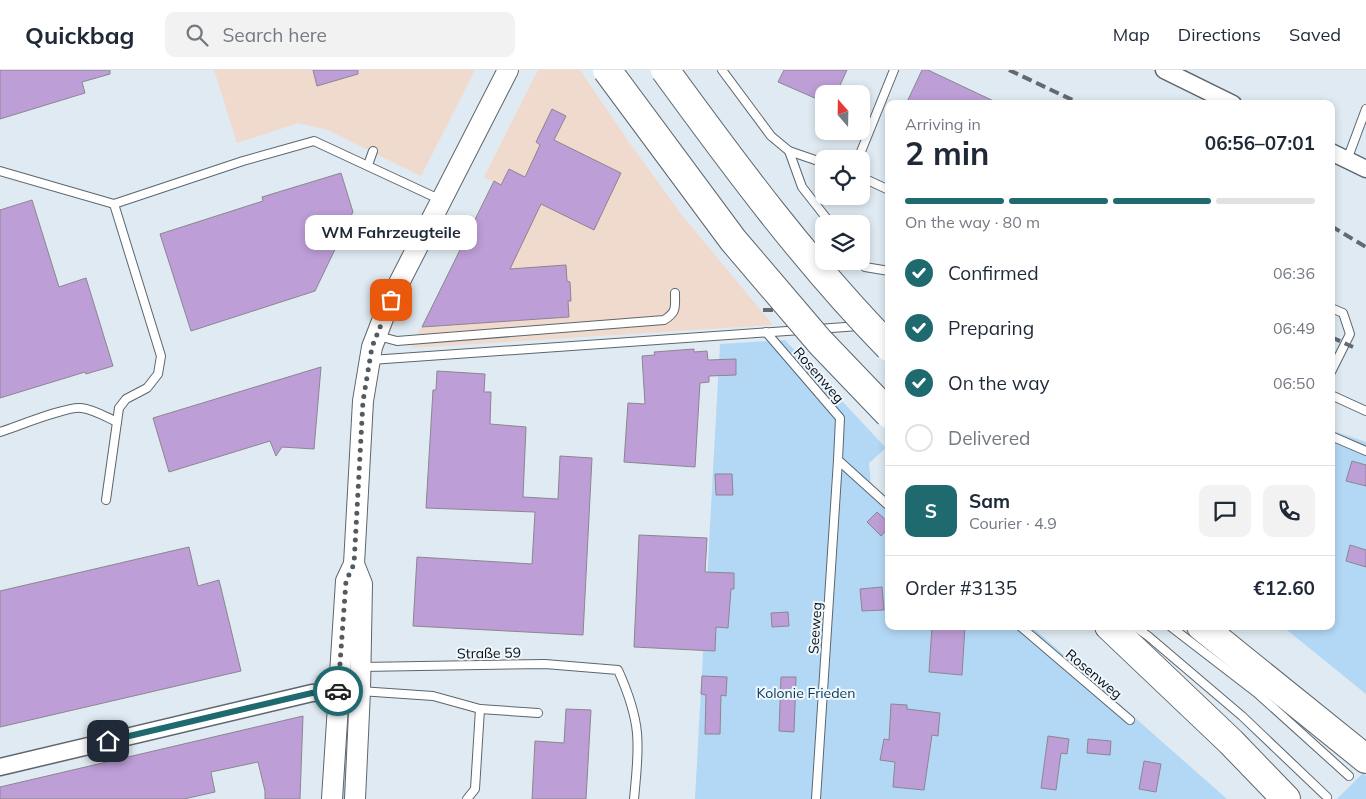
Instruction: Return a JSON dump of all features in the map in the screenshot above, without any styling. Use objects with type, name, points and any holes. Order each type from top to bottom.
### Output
[{"type":"highway","points":[[606,70],[739,247],[820,342],[885,410]]},
{"type":"highway","points":[[665,70],[770,210],[857,315],[884,336]]},
{"type":"highway","points":[[1114,630],[1224,735],[1286,799]]},
{"type":"highway","points":[[1205,630],[1358,768]]},
{"type":"street","points":[[332,799],[346,581],[354,564],[363,401],[369,360],[376,335],[398,285],[508,70]]},
{"type":"street","points":[[1164,70],[1225,100]]},
{"type":"street","points":[[1335,154],[1366,169]]},
{"type":"street","points":[[354,564],[362,584],[361,666],[355,799]]},
{"type":"street","points":[[0,767],[312,693],[338,690],[360,691]]},
{"type":"lane","points":[[722,70],[771,136],[788,151],[815,160]]},
{"type":"lane","points":[[862,150],[894,70]]},
{"type":"lane","points":[[1347,160],[1366,109]]},
{"type":"lane","points":[[0,171],[114,204],[314,141],[441,200]]},
{"type":"lane","points":[[368,165],[373,151]]},
{"type":"lane","points":[[788,151],[802,187],[824,215]]},
{"type":"lane","points":[[870,181],[885,188]]},
{"type":"lane","points":[[106,500],[119,408],[126,399],[147,388],[158,374],[161,356],[114,204]]},
{"type":"lane","points":[[870,268],[885,270]]},
{"type":"lane","points":[[376,335],[397,341],[664,320],[672,315],[675,310],[675,293]]},
{"type":"lane","points":[[1335,310],[1343,313],[1350,334],[1335,364]]},
{"type":"lane","points":[[369,360],[766,332],[884,336]]},
{"type":"lane","name":"Rosenweg","points":[[766,332],[840,418],[838,460]]},
{"type":"lane","points":[[1335,397],[1366,411]]},
{"type":"lane","points":[[0,432],[81,407],[117,422]]},
{"type":"lane","points":[[1335,438],[1366,451]]},
{"type":"lane","points":[[838,460],[885,502]]},
{"type":"lane","name":"Seeweg","points":[[816,799],[838,460]]},
{"type":"lane","name":"Rosenweg","points":[[1025,630],[1130,720]]},
{"type":"lane","points":[[1140,630],[1242,716],[1327,798]]},
{"type":"lane","points":[[1175,630],[1256,693],[1358,768]]},
{"type":"lane","name":"Straße 59","points":[[361,666],[544,664],[618,670],[635,720],[637,748],[634,799]]},
{"type":"lane","points":[[360,691],[433,696],[480,709],[538,713]]},
{"type":"lane","points":[[467,799],[475,789],[480,709]]},
{"type":"shaded area","points":[[214,70],[475,70],[421,176],[328,130],[298,123],[237,143]]},
{"type":"shaded area","points":[[538,70],[580,70],[681,214],[773,325],[411,348],[494,182],[484,177]]},
{"type":"green space","name":"Kolonie Frieden","points":[[785,340],[885,447],[869,463],[871,485],[885,497],[885,630],[1036,630],[1227,799],[695,799],[720,344]]},
{"type":"green space","points":[[1335,431],[1366,442],[1366,694],[1287,630],[1335,630]]},
{"type":"green space","points":[[342,741],[351,741],[348,799],[337,799]]},
{"type":"green space","points":[[1363,773],[1366,776],[1366,799],[1337,799]]},
{"type":"building","points":[[0,70],[110,70],[110,74],[82,82],[85,93],[0,119]]},
{"type":"building","points":[[313,70],[358,70],[358,74],[317,86]]},
{"type":"building","points":[[784,70],[847,70],[840,85],[815,85],[815,98],[778,82]]},
{"type":"building","points":[[922,70],[928,70],[992,100],[908,100]]},
{"type":"building","points":[[552,109],[566,116],[554,140],[621,173],[594,230],[541,204],[510,269],[566,265],[567,281],[570,282],[571,301],[568,301],[569,317],[422,327],[494,181],[501,185],[509,169],[525,177],[540,145],[536,142]]},
{"type":"building","points":[[341,173],[353,212],[315,291],[191,331],[160,234],[263,201],[262,197]]},
{"type":"building","points":[[32,200],[59,287],[86,278],[113,366],[86,374],[85,372],[0,398],[0,210]]},
{"type":"building","points":[[694,349],[694,352],[707,351],[708,360],[736,359],[736,375],[709,376],[709,382],[700,383],[695,467],[624,462],[628,403],[645,404],[642,356],[655,355],[654,352]]},
{"type":"building","points":[[321,367],[314,449],[282,447],[276,456],[270,441],[169,472],[153,418]]},
{"type":"building","points":[[437,371],[485,374],[484,392],[491,392],[490,424],[526,427],[523,497],[558,499],[560,456],[592,458],[583,635],[413,626],[417,557],[532,564],[535,512],[426,508],[433,390],[436,390]]},
{"type":"building","points":[[1352,461],[1366,465],[1366,486],[1346,481]]},
{"type":"building","points":[[715,474],[732,474],[733,495],[716,495]]},
{"type":"building","points":[[877,512],[885,519],[885,532],[881,536],[867,522]]},
{"type":"building","points":[[639,535],[707,538],[705,572],[734,573],[734,589],[731,589],[728,628],[716,627],[715,651],[634,647]]},
{"type":"building","points":[[1350,545],[1366,550],[1366,567],[1346,561]]},
{"type":"building","points":[[189,547],[198,586],[219,580],[241,671],[0,727],[0,591]]},
{"type":"building","points":[[882,587],[884,610],[862,611],[860,589]]},
{"type":"building","points":[[788,612],[789,626],[772,627],[771,613]]},
{"type":"building","points":[[932,630],[965,630],[962,675],[929,672]]},
{"type":"building","points":[[702,676],[727,677],[726,696],[721,695],[720,734],[705,734],[706,695],[701,694]]},
{"type":"building","points":[[781,677],[796,677],[794,732],[779,731]]},
{"type":"building","points":[[891,704],[907,705],[907,709],[940,713],[938,736],[932,735],[924,790],[893,787],[895,762],[880,760],[884,739],[889,740]]},
{"type":"building","points":[[566,709],[591,710],[586,799],[532,799],[535,741],[564,743]]},
{"type":"building","points":[[303,716],[300,799],[265,799],[258,762],[211,772],[215,792],[184,799],[0,799],[0,787]]},
{"type":"building","points":[[1048,736],[1069,739],[1067,754],[1061,753],[1056,790],[1041,788]]},
{"type":"building","points":[[1088,739],[1111,741],[1110,755],[1087,753]]},
{"type":"building","points":[[1144,761],[1161,764],[1156,792],[1139,789]]},
{"type":"railway","points":[[1009,70],[1073,100]]},
{"type":"railway","points":[[1335,228],[1366,247]]},
{"type":"railway","points":[[763,310],[775,310]]},
{"type":"railway","points":[[1335,339],[1353,347]]},
{"type":"way so far","points":[[338,691],[346,581],[354,564],[363,401],[372,347],[391,300]]},
{"type":"place","name":"WM Fahrzeugteile","points":[[391,300]]},
{"type":"route","points":[[108,741],[312,693],[338,691]]}]
